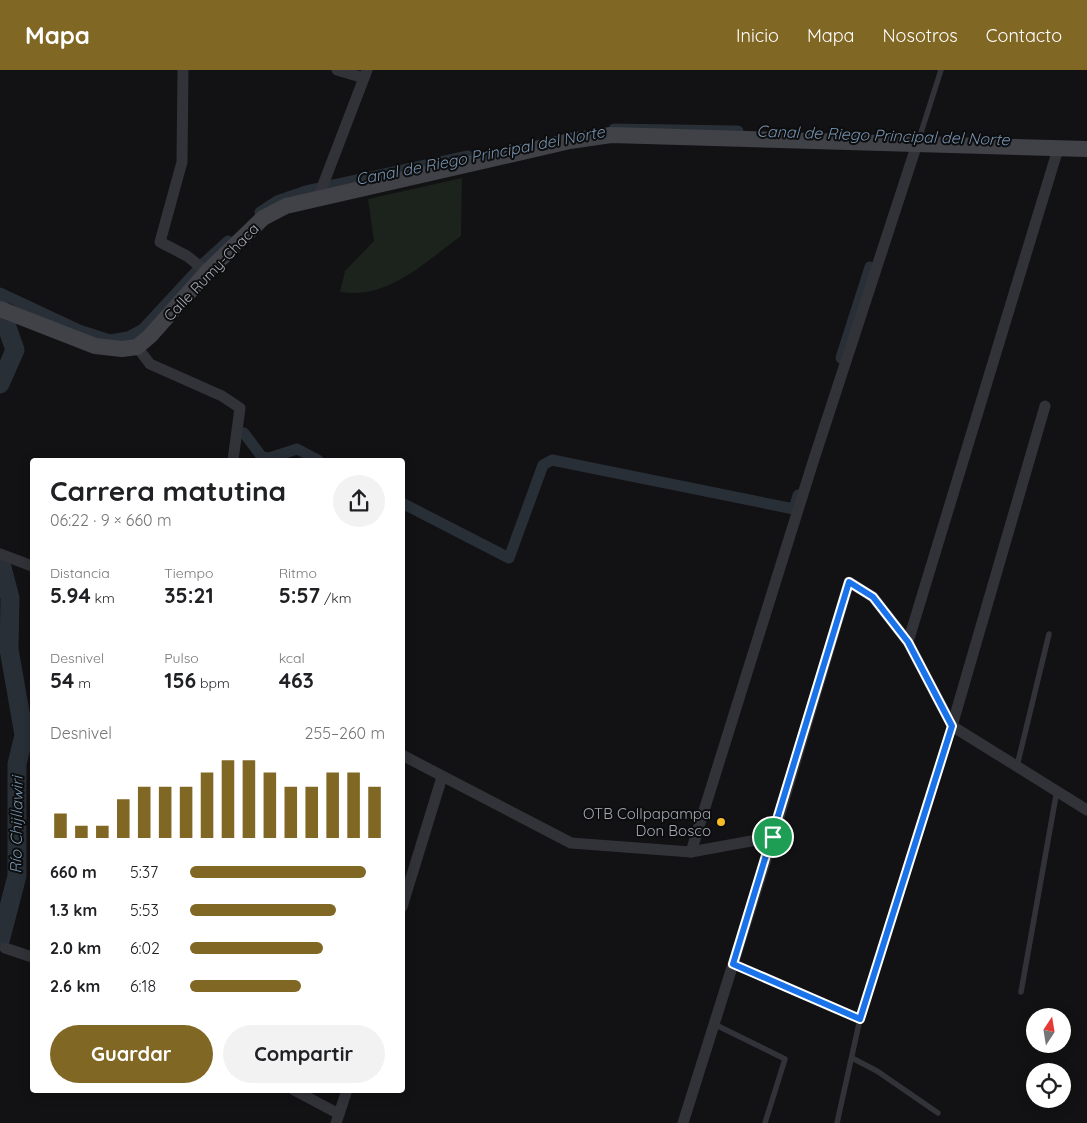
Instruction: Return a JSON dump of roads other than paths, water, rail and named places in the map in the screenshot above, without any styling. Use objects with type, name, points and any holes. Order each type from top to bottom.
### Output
[{"type":"street","points":[[183,70],[182,162],[160,242],[203,268]]},
{"type":"street","points":[[320,195],[366,74],[337,70]]},
{"type":"street","name":"Calle Rumy-Chaca","points":[[137,347],[203,268],[263,218],[286,206],[320,195],[570,141],[611,135],[918,141],[1087,149]]},
{"type":"street","points":[[691,852],[918,141]]},
{"type":"street","points":[[908,642],[1058,149]]},
{"type":"street","points":[[6,311],[95,346],[122,349],[137,347],[150,364],[222,396],[240,408],[233,458]]},
{"type":"street","points":[[952,726],[1045,406]]},
{"type":"street","points":[[0,554],[30,565]]},
{"type":"street","points":[[684,1123],[773,837],[849,582],[873,597],[908,642],[952,726],[1087,810]]},
{"type":"street","points":[[405,757],[571,843],[691,852],[773,837]]},
{"type":"street","points":[[405,897],[442,777]]},
{"type":"street","points":[[5,948],[30,956]]},
{"type":"street","points":[[299,1093],[338,1119],[346,1093]]},
{"type":"lane","points":[[918,141],[941,70]]},
{"type":"lane","points":[[1017,766],[1050,634]]},
{"type":"lane","points":[[837,1123],[860,1019],[952,726]]},
{"type":"lane","points":[[1021,992],[1056,790]]},
{"type":"lane","points":[[733,964],[860,1019]]},
{"type":"lane","points":[[714,1024],[785,1059],[765,1123]]},
{"type":"lane","points":[[852,1058],[877,1071],[938,1113]]},
{"type":"waterway","name":"Canal de Riego Principal del Norte","points":[[614,129],[738,131]]},
{"type":"waterway","name":"Canal de Riego Principal del Norte","points":[[260,212],[277,201],[306,191],[468,156]]},
{"type":"waterway","name":"Canal de Riego Principal del Norte","points":[[0,293],[79,330],[110,340],[128,337],[143,329],[205,262],[228,241]]},
{"type":"waterway","points":[[841,358],[870,267]]},
{"type":"waterway","name":"Río Chijllawiri","points":[[0,307],[15,350],[0,384]]},
{"type":"waterway","points":[[244,433],[262,457],[269,458]]},
{"type":"waterway","points":[[269,458],[297,449],[314,458]]},
{"type":"waterway","points":[[405,505],[509,558],[543,465],[552,460],[794,509],[798,495]]},
{"type":"waterway","name":"Río Chijllawiri","points":[[0,560],[10,598],[9,649],[24,735],[17,764],[17,876],[0,941]]},
{"type":"place","name":"OTB Collpapampa Don Bosco","points":[[721,822]]}]
